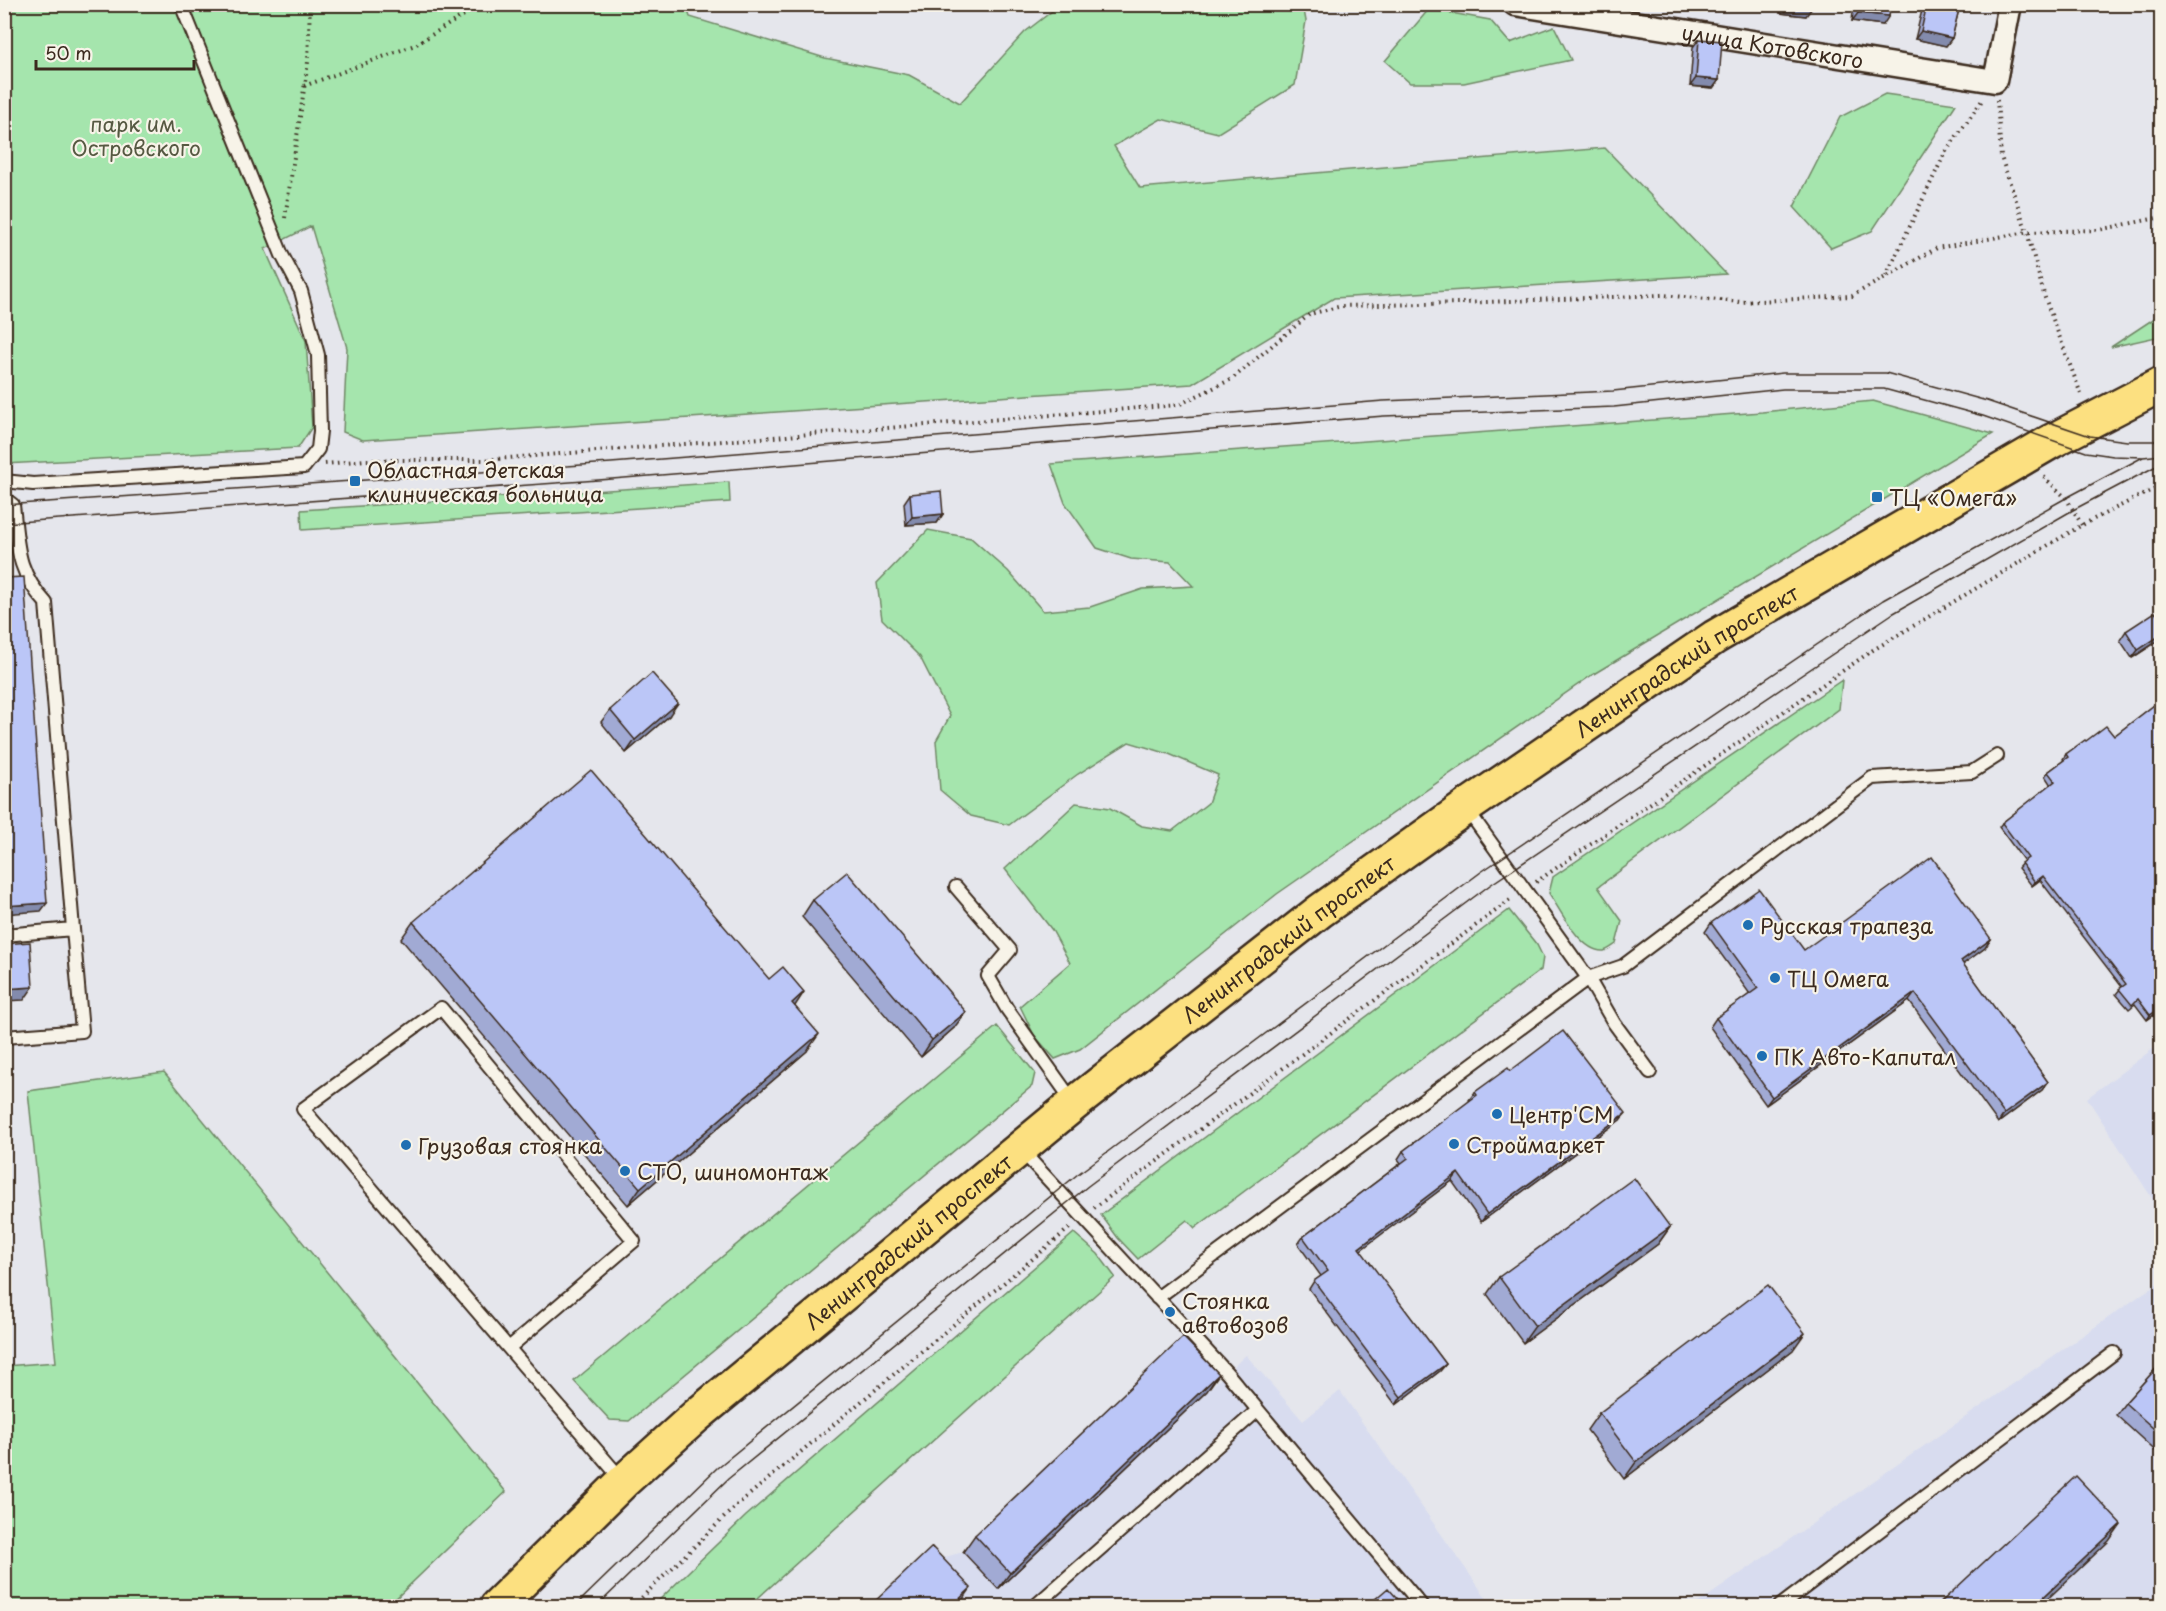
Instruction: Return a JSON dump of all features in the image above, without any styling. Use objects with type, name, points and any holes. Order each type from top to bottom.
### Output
[{"type":"main road","name":"Ленинградский проспект","points":[[497,1606],[624,1481],[696,1416],[1074,1104],[1320,911],[1466,807],[1715,637],[2052,441],[2162,384]]},
{"type":"street","name":"улица Котовского","points":[[1515,4],[1995,81]]},
{"type":"street","points":[[1995,81],[2010,4]]},
{"type":"lane","points":[[4,481],[33,484],[303,467],[318,449],[320,431],[318,355],[301,291],[282,255],[182,4]]},
{"type":"lane","points":[[4,498],[13,505],[22,569],[32,588],[46,603],[82,1031],[4,1037]]},
{"type":"lane","points":[[1157,1298],[1588,978],[1623,966],[1872,778],[1972,772],[1997,756]]},
{"type":"lane","points":[[1466,807],[1526,889],[1588,978],[1614,1023],[1650,1071]]},
{"type":"lane","points":[[956,887],[1010,950],[988,976],[1007,1009],[1074,1104]]},
{"type":"lane","points":[[4,935],[73,929]]},
{"type":"lane","points":[[510,1347],[633,1241],[441,1008],[303,1109],[624,1481]]},
{"type":"lane","points":[[1020,1149],[1227,1372],[1422,1606]]},
{"type":"lane","points":[[1780,1606],[2114,1353]]},
{"type":"lane","points":[[1035,1606],[1258,1410]]},
{"type":"path","points":[[282,255],[308,62],[310,4]]},
{"type":"path","points":[[304,86],[415,45],[482,4]]},
{"type":"path","points":[[1995,81],[2001,157],[2027,231],[2045,298],[2082,397]]},
{"type":"path","points":[[1886,277],[1945,153],[1995,81]]},
{"type":"path","points":[[303,467],[366,459],[483,460],[1179,405],[1232,379],[1310,314],[1341,306],[1662,295],[1741,302],[1852,296],[1937,248],[2027,231],[2098,230],[2162,218]]},
{"type":"path","points":[[2044,477],[2066,498],[2082,525]]},
{"type":"path","points":[[633,1606],[737,1505],[1083,1217],[1526,889],[1873,650],[2082,525],[2162,485]]},
{"type":"shaded area","points":[[2161,1043],[2161,1212],[2087,1098]]},
{"type":"shaded area","points":[[2161,1281],[2161,1606],[1694,1606]]},
{"type":"shaded area","points":[[1246,1355],[1303,1421],[1340,1391],[1492,1606],[876,1606],[920,1564],[963,1552],[1207,1391]]},
{"type":"green space","name":"парк им. Островского","points":[[5,5],[686,5],[690,17],[825,58],[909,75],[960,103],[1025,32],[1060,5],[1303,5],[1306,21],[1295,85],[1218,133],[1161,119],[1114,146],[1140,188],[1605,148],[1726,274],[1334,298],[1192,384],[363,440],[343,432],[347,348],[311,226],[265,249],[306,341],[312,427],[298,448],[5,464]]},
{"type":"green space","points":[[1429,9],[1490,20],[1510,43],[1554,26],[1571,60],[1464,83],[1410,83],[1385,61]]},
{"type":"green space","points":[[1885,94],[1956,104],[1872,231],[1831,248],[1794,207],[1840,117]]},
{"type":"green space","points":[[2161,314],[2161,336],[2111,347]]},
{"type":"green space","points":[[1873,401],[1993,434],[1592,675],[1277,894],[1080,1049],[1055,1059],[1034,1035],[1020,1006],[1070,963],[1052,930],[1005,869],[1076,803],[1110,808],[1142,826],[1172,831],[1208,803],[1218,775],[1169,754],[1129,742],[1078,774],[1009,825],[971,816],[940,790],[936,741],[950,716],[920,657],[882,619],[877,583],[928,530],[971,538],[1008,571],[1043,611],[1090,607],[1143,589],[1193,586],[1170,562],[1131,559],[1097,548],[1065,503],[1051,464],[1762,412]]},
{"type":"green space","points":[[729,482],[730,502],[302,530],[301,510]]},
{"type":"green space","points":[[1842,680],[1839,709],[1598,887],[1622,921],[1616,944],[1604,951],[1595,950],[1579,938],[1549,893],[1553,877]]},
{"type":"green space","points":[[1509,910],[1537,945],[1543,957],[1541,970],[1195,1228],[1187,1220],[1138,1259],[1118,1238],[1101,1215]]},
{"type":"green space","points":[[997,1026],[1035,1073],[1032,1086],[629,1421],[610,1420],[574,1381]]},
{"type":"green space","points":[[164,1072],[506,1492],[388,1606],[5,1606],[5,1366],[56,1362],[28,1091]]},
{"type":"green space","points":[[1074,1233],[1098,1254],[1115,1277],[749,1606],[653,1606],[746,1516]]},
{"type":"building","points":[[1786,4],[1812,4],[1812,8]]},
{"type":"building","points":[[1859,4],[1891,4],[1889,16],[1858,13]]},
{"type":"building","points":[[1927,4],[1960,5],[1952,38],[1921,31]]},
{"type":"building","points":[[1699,39],[1722,41],[1719,80],[1696,78]]},
{"type":"building","points":[[941,491],[943,514],[912,517],[910,494]]},
{"type":"building","points":[[24,577],[47,903],[4,906],[4,578]]},
{"type":"building","points":[[2155,612],[2162,622],[2162,634],[2138,650],[2126,631]]},
{"type":"building","points":[[652,673],[678,703],[635,740],[610,710]]},
{"type":"building","points":[[2162,699],[2162,1007],[2150,1015],[2138,999],[2132,1005],[2119,989],[2126,984],[2043,876],[2035,882],[2021,863],[2028,858],[2002,823],[2055,781],[2048,772],[2068,757],[2066,754],[2106,726],[2114,736]]},
{"type":"building","points":[[591,770],[769,979],[783,967],[804,992],[792,1003],[819,1034],[640,1188],[413,922]]},
{"type":"building","points":[[1932,857],[1991,939],[1961,961],[2048,1082],[2004,1114],[1915,993],[1772,1097],[1716,1018],[1758,988],[1711,923],[1759,889],[1804,950]]},
{"type":"building","points":[[847,872],[966,1012],[932,1040],[813,900]]},
{"type":"building","points":[[30,942],[33,987],[4,989],[4,944]]},
{"type":"building","points":[[1563,1031],[1626,1113],[1487,1214],[1458,1173],[1359,1248],[1446,1364],[1401,1397],[1314,1281],[1328,1271],[1303,1237],[1408,1158],[1403,1151],[1477,1095],[1475,1092],[1508,1068],[1510,1071]]},
{"type":"building","points":[[1634,1178],[1670,1227],[1535,1326],[1499,1277]]},
{"type":"building","points":[[1768,1285],[1805,1333],[1636,1462],[1599,1413]]},
{"type":"building","points":[[1183,1337],[1219,1374],[1010,1573],[975,1535]]},
{"type":"building","points":[[2162,1362],[2162,1436],[2125,1403]]},
{"type":"building","points":[[2076,1476],[2121,1524],[2034,1606],[1937,1606]]},
{"type":"building","points":[[932,1547],[971,1588],[952,1606],[870,1606]]},
{"type":"building","points":[[1388,1588],[1404,1606],[1367,1606]]},
{"type":"tram line","points":[[4,505],[611,463],[1383,401],[1613,391],[1783,373],[1886,373],[1987,401],[2090,436],[2127,441],[2162,441]]},
{"type":"tram line","points":[[4,523],[612,479],[1384,416],[1614,407],[1783,389],[1884,389],[1983,416],[2086,452],[2113,456],[2162,455]]},
{"type":"tram line","points":[[575,1606],[717,1468],[1078,1174],[1481,872],[1883,600],[2143,457]]},
{"type":"tram line","points":[[597,1606],[728,1479],[1088,1186],[1490,885],[1892,614],[2073,510],[2162,463]]},
{"type":"place","name":"Областная детская клиническая больница","points":[[355,481]]},
{"type":"place","name":"ТЦ «Омега»","points":[[1877,497]]},
{"type":"place","name":"Русская трапеза","points":[[1748,925]]},
{"type":"place","name":"ТЦ Омега","points":[[1775,978]]},
{"type":"place","name":"ПК Авто-Капитал","points":[[1762,1056]]},
{"type":"place","name":"Центр'СМ","points":[[1497,1114]]},
{"type":"place","name":"Строймаркет","points":[[1454,1144]]},
{"type":"place","name":"Грузовая стоянка","points":[[406,1145]]},
{"type":"place","name":"СТО, шиномонтаж","points":[[625,1171]]},
{"type":"place","name":"Стоянка автовозов","points":[[1170,1312]]}]
